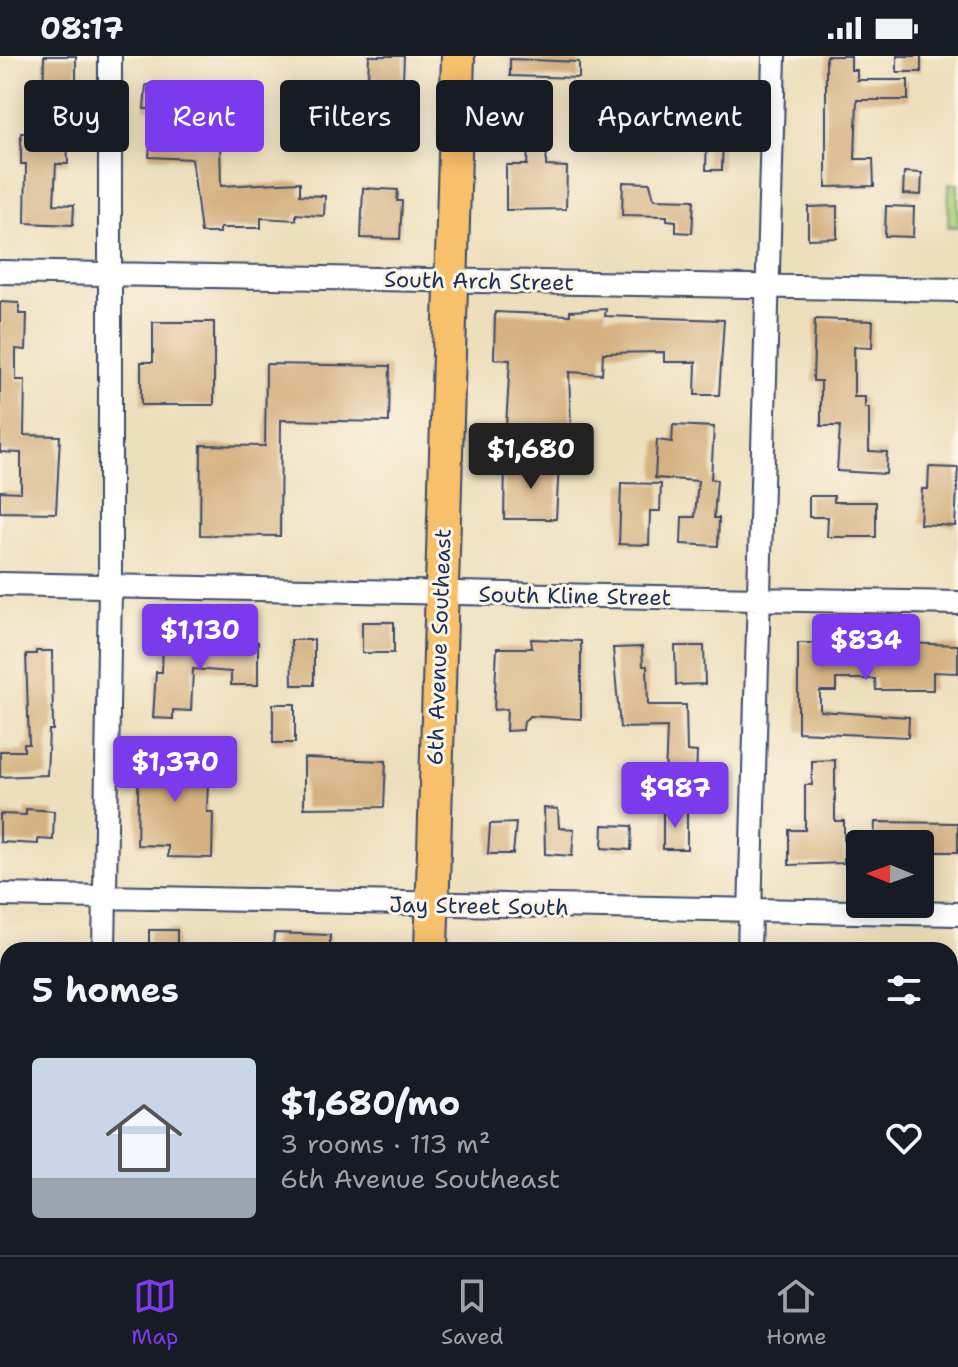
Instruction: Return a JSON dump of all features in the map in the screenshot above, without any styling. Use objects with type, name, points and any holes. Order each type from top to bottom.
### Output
[{"type":"highway","name":"6th Avenue Southeast","points":[[431,942],[458,56]]},
{"type":"street","points":[[104,942],[110,586],[110,56]]},
{"type":"street","points":[[749,942],[774,56]]},
{"type":"street","name":"South Arch Street","points":[[0,272],[958,290]]},
{"type":"street","name":"South Kline Street","points":[[0,584],[958,603]]},
{"type":"street","name":"Jay Street South","points":[[0,895],[958,914]]},
{"type":"green space","points":[[949,184],[958,184],[958,227],[948,227]]},
{"type":"building","points":[[44,56],[76,56],[76,80],[43,80]]},
{"type":"building","points":[[369,56],[404,56],[403,80],[368,79]]},
{"type":"building","points":[[826,56],[851,56],[851,70],[857,70],[857,80],[908,80],[908,100],[857,100],[855,159],[873,159],[874,186],[826,187]]},
{"type":"building","points":[[897,56],[921,56],[921,72],[897,72]]},
{"type":"building","points":[[510,59],[579,62],[579,78],[510,76]]},
{"type":"building","points":[[21,133],[24,133],[24,152],[68,152],[68,164],[56,164],[54,204],[74,205],[73,225],[25,223],[26,164],[21,164]]},
{"type":"building","points":[[149,152],[220,152],[221,186],[300,182],[300,195],[325,196],[324,216],[296,214],[296,220],[261,218],[261,228],[220,228],[220,233],[201,233],[192,159],[149,157]]},
{"type":"building","points":[[528,152],[547,152],[546,166],[567,167],[566,209],[506,210],[506,165],[527,165]]},
{"type":"building","points":[[706,152],[722,152],[722,170],[706,170]]},
{"type":"building","points":[[904,172],[922,173],[921,195],[903,194]]},
{"type":"building","points":[[623,182],[650,183],[654,199],[694,200],[692,233],[676,232],[676,221],[667,220],[667,216],[622,215]]},
{"type":"building","points":[[363,188],[398,190],[397,201],[402,201],[400,239],[361,238]]},
{"type":"building","points":[[837,206],[837,238],[808,239],[808,207]]},
{"type":"building","points":[[886,206],[914,207],[913,237],[885,236]]},
{"type":"building","points":[[0,302],[19,303],[19,314],[27,314],[26,350],[16,349],[16,380],[25,380],[24,435],[60,436],[56,513],[0,512],[0,491],[21,492],[21,453],[0,452]]},
{"type":"building","points":[[606,309],[605,316],[724,320],[719,395],[695,395],[696,362],[664,362],[664,352],[603,353],[602,374],[569,372],[571,427],[506,426],[510,360],[494,359],[495,312],[570,315],[570,311]]},
{"type":"building","points":[[815,319],[873,321],[872,348],[854,347],[854,397],[865,397],[865,408],[869,408],[869,451],[887,452],[886,474],[837,471],[840,426],[821,426],[821,381],[813,381]]},
{"type":"building","points":[[153,322],[214,322],[214,405],[141,405],[141,362],[153,362]]},
{"type":"building","points":[[266,364],[390,366],[389,422],[281,420],[280,536],[200,535],[201,445],[265,446]]},
{"type":"building","points":[[673,425],[714,427],[711,479],[717,480],[714,518],[719,518],[718,546],[681,544],[682,517],[695,517],[698,481],[655,478],[657,440],[672,442]]},
{"type":"building","points":[[505,463],[559,463],[556,519],[504,519]]},
{"type":"building","points":[[929,467],[958,468],[955,526],[920,524],[922,489],[928,489]]},
{"type":"building","points":[[621,483],[661,484],[660,511],[650,511],[649,545],[619,544]]},
{"type":"building","points":[[809,496],[834,496],[834,502],[876,502],[876,537],[827,537],[828,517],[809,517]]},
{"type":"building","points":[[362,622],[394,622],[394,653],[362,653]]},
{"type":"building","points":[[531,639],[581,641],[581,719],[530,716],[524,721],[523,730],[506,731],[507,709],[494,710],[497,648],[532,648]]},
{"type":"building","points":[[291,640],[314,640],[314,685],[292,685]]},
{"type":"building","points":[[163,642],[231,646],[231,642],[258,642],[258,685],[231,685],[231,672],[193,669],[191,711],[173,710],[173,719],[153,718],[156,672],[162,672]]},
{"type":"building","points":[[875,642],[958,645],[958,673],[933,672],[933,690],[876,690],[875,679],[836,679],[836,691],[820,691],[820,711],[909,717],[908,737],[798,732],[798,643],[819,643],[818,647],[875,647]]},
{"type":"building","points":[[675,646],[704,646],[705,684],[676,685]]},
{"type":"building","points":[[642,647],[643,666],[647,666],[648,705],[686,705],[687,751],[697,752],[696,779],[665,778],[667,727],[620,728],[613,648]]},
{"type":"building","points":[[36,651],[52,651],[53,730],[49,730],[47,775],[0,777],[0,751],[24,751],[24,744],[29,744],[26,654],[36,654]]},
{"type":"building","points":[[273,704],[295,704],[295,743],[273,743]]},
{"type":"building","points":[[139,752],[209,753],[207,812],[213,812],[212,858],[168,857],[168,846],[137,845]]},
{"type":"building","points":[[304,758],[386,761],[384,807],[304,808]]},
{"type":"building","points":[[835,760],[835,821],[844,821],[844,863],[789,865],[789,830],[805,830],[805,785],[812,785],[812,761]]},
{"type":"building","points":[[544,808],[558,809],[559,828],[574,829],[572,856],[545,854]]},
{"type":"building","points":[[26,809],[54,811],[53,840],[38,839],[38,844],[0,842],[0,814],[26,815]]},
{"type":"building","points":[[663,810],[687,810],[687,849],[663,849]]},
{"type":"building","points":[[875,822],[958,823],[958,852],[934,852],[934,830],[875,830]]},
{"type":"building","points":[[516,823],[513,854],[488,854],[490,824]]},
{"type":"building","points":[[603,825],[632,826],[631,850],[602,848]]},
{"type":"building","points":[[149,930],[177,930],[177,942],[149,942]]},
{"type":"building","points":[[274,933],[330,935],[330,942],[273,942]]}]
